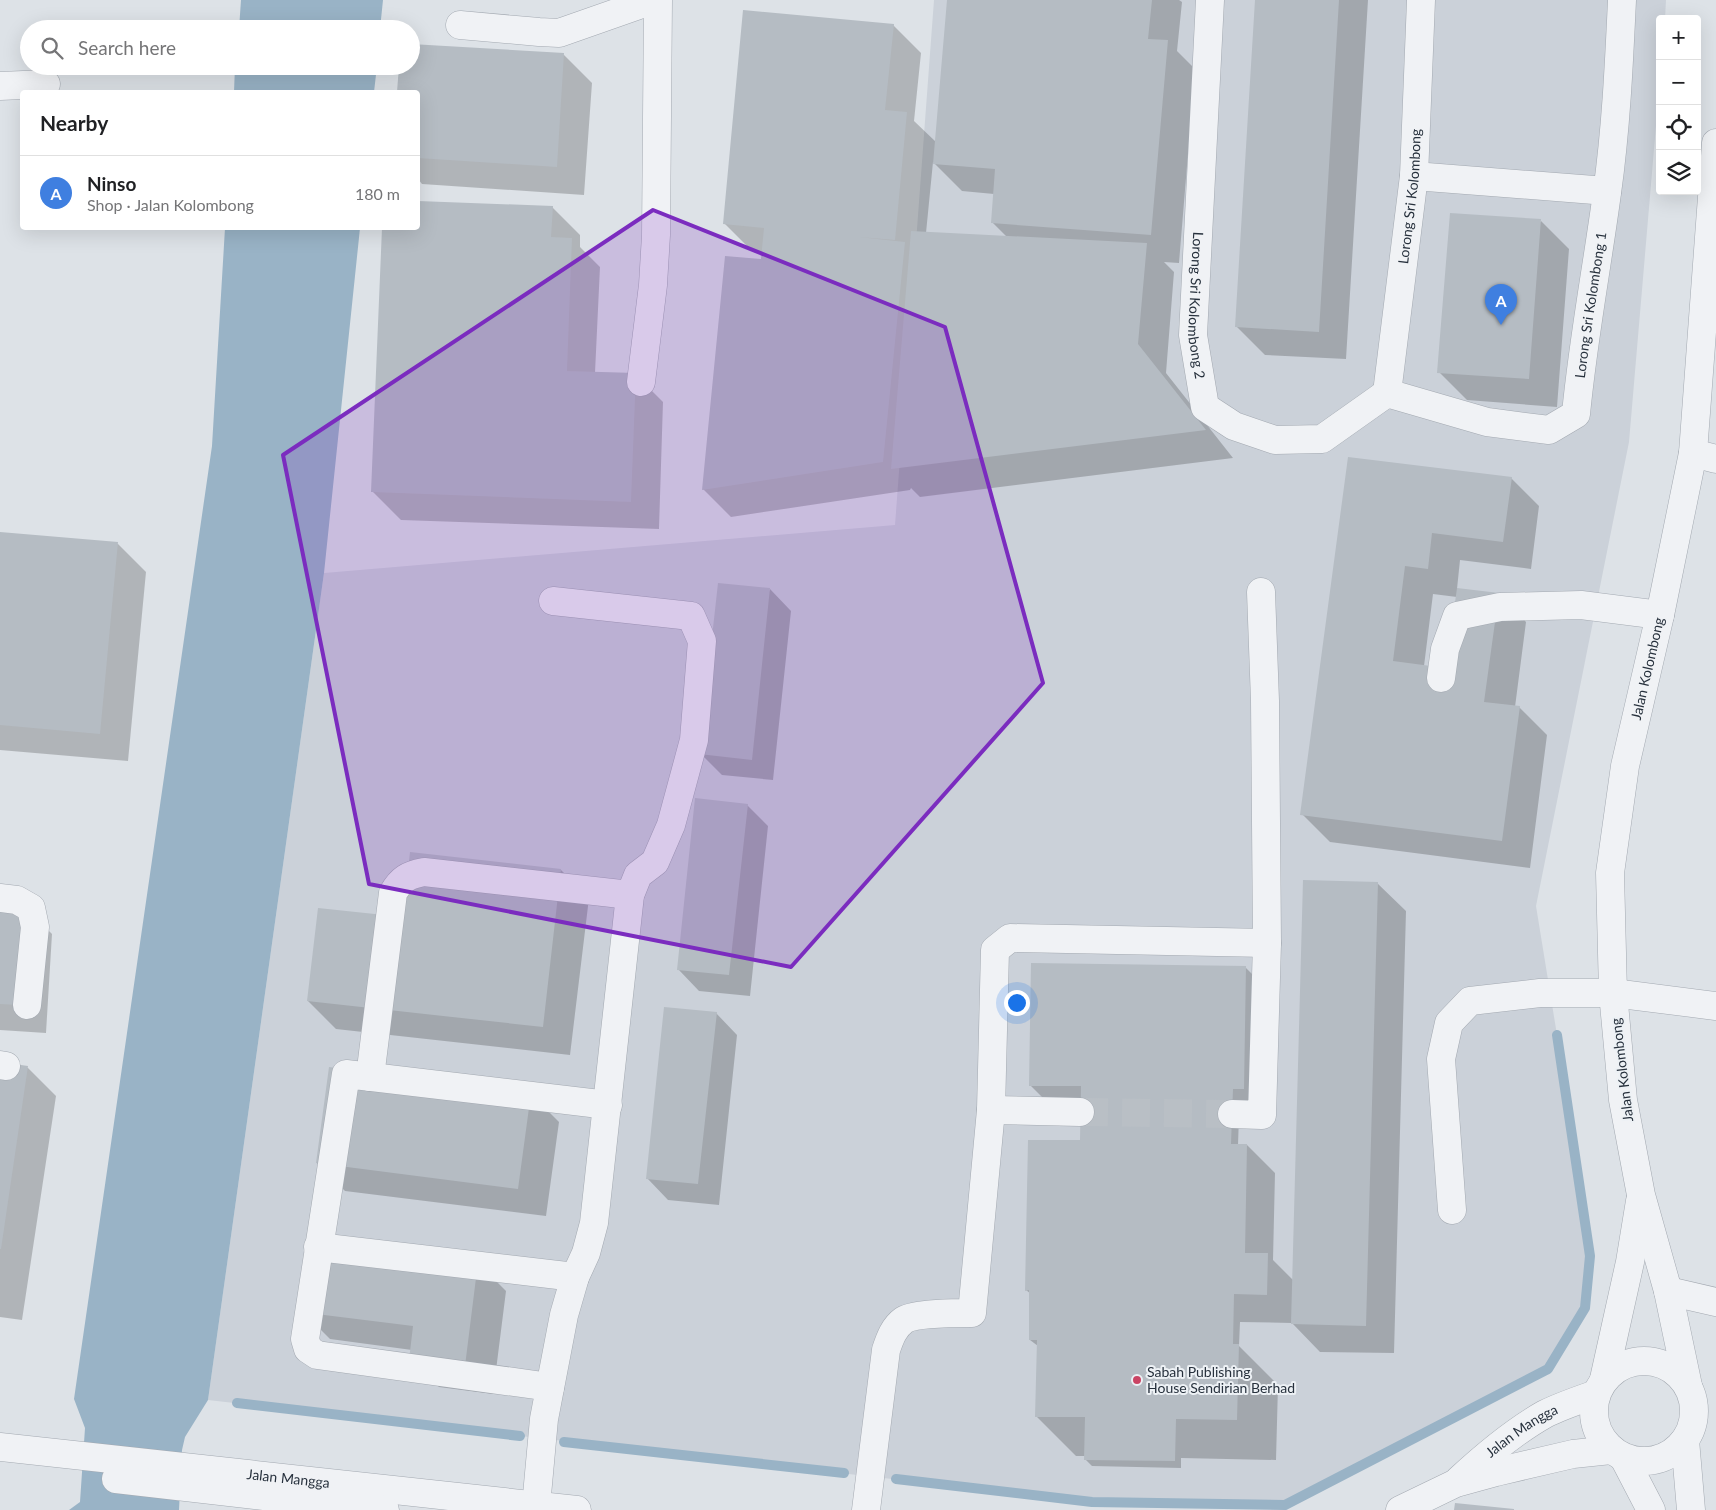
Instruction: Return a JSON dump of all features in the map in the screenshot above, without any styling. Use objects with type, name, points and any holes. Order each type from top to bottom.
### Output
[{"type":"street","points":[[460,25],[559,33],[653,0]]},
{"type":"street","points":[[641,382],[653,285],[656,235],[658,0]]},
{"type":"street","name":"Lorong Sri Kolombong 2","points":[[1210,0],[1193,335],[1205,407],[1234,426],[1275,440],[1322,439],[1387,393]]},
{"type":"street","name":"Lorong Sri Kolombong","points":[[1387,393],[1414,176],[1422,0]]},
{"type":"street","name":"Lorong Sri Kolombong 1","points":[[1387,393],[1487,422],[1549,430],[1576,414],[1580,366],[1607,191],[1617,96],[1622,0]]},
{"type":"street","points":[[0,86],[46,84]]},
{"type":"street","name":"Jalan Kolombong","points":[[1691,1510],[1685,1440],[1693,1423],[1694,1404],[1688,1386],[1668,1291],[1641,1195],[1623,1100],[1613,993],[1610,873],[1625,766],[1660,615],[1704,456],[1716,143]]},
{"type":"street","points":[[1414,176],[1607,191]]},
{"type":"street","points":[[1232,1114],[1262,1115],[1266,943],[1265,701],[1262,592]]},
{"type":"street","points":[[536,1506],[544,1418],[564,1315],[575,1277],[586,1253],[594,1223],[630,895],[638,875],[656,862],[671,825],[694,740],[702,641],[691,616],[553,601]]},
{"type":"street","points":[[1441,678],[1445,649],[1457,616],[1500,607],[1582,605],[1660,615]]},
{"type":"street","points":[[370,1077],[393,894],[399,883],[412,874],[424,872],[630,895]]},
{"type":"street","points":[[0,898],[17,900],[30,908],[35,926],[26,1005]]},
{"type":"street","points":[[866,1510],[886,1350],[891,1334],[905,1319],[939,1313],[972,1313],[991,1110],[995,950],[1010,938],[1266,943]]},
{"type":"street","points":[[1452,1210],[1441,1059],[1449,1023],[1470,1001],[1540,993],[1613,993],[1716,1006]]},
{"type":"street","points":[[550,1387],[317,1355],[308,1349],[305,1339],[346,1074],[608,1105]]},
{"type":"street","points":[[991,1110],[1080,1112]]},
{"type":"street","name":"Jalan Kolombong","points":[[1641,1195],[1630,1262],[1600,1386],[1592,1409],[1594,1424],[1600,1438],[1617,1454],[1651,1510]]},
{"type":"street","points":[[318,1247],[575,1277]]},
{"type":"street","points":[[1668,1291],[1716,1302]]},
{"type":"street","points":[[1600,1386],[1616,1368],[1632,1362],[1648,1360],[1664,1364],[1678,1373],[1688,1386]]},
{"type":"street","name":"Jalan Mangga","points":[[1456,1483],[1484,1457],[1514,1434],[1600,1386]]},
{"type":"street","points":[[1617,1454],[1641,1462],[1658,1460],[1673,1452],[1685,1440]]},
{"type":"street","name":"Jalan Mangga","points":[[1400,1510],[1456,1483],[1496,1472],[1573,1454],[1617,1454]]},
{"type":"street","name":"Jalan Mangga","points":[[7,1457],[250,1485],[577,1510]]},
{"type":"street","name":"Jalan Mangga","points":[[250,1485],[385,1510]]},
{"type":"highlighted area","points":[[653,210],[945,327],[1043,683],[791,967],[369,884],[283,455]]},
{"type":"shaded area","points":[[934,0],[1666,0],[1665,15],[1656,15],[1656,126],[1629,442],[1536,906],[1590,1256],[1585,1308],[1548,1369],[1285,1505],[1092,1502],[208,1400],[324,573],[895,525]]},
{"type":"water","points":[[241,0],[383,0],[381,20],[240,20]]},
{"type":"water","points":[[235,75],[376,75],[374,90],[234,90]]},
{"type":"water","points":[[225,230],[360,230],[324,573],[208,1400],[185,1437],[182,1450],[179,1510],[69,1510],[80,1502],[85,1428],[74,1399],[212,446]]},
{"type":"building","points":[[947,0],[1152,0],[1148,39],[1168,40],[1151,235],[991,223],[995,169],[933,164]]},
{"type":"building","points":[[1255,0],[1339,0],[1319,332],[1235,327]]},
{"type":"building","points":[[743,10],[894,24],[885,110],[907,112],[895,240],[859,237],[905,242],[883,462],[702,490],[725,256],[761,259],[764,228],[723,224]]},
{"type":"building","points":[[420,45],[564,53],[557,167],[420,158],[420,90],[397,90],[398,75],[420,75]]},
{"type":"building","points":[[420,201],[553,206],[551,237],[572,238],[567,371],[636,373],[631,502],[371,492],[382,230],[420,230]]},
{"type":"building","points":[[1450,213],[1541,219],[1529,379],[1437,373]]},
{"type":"building","points":[[911,231],[1147,243],[1138,344],[1206,430],[891,469]]},
{"type":"building","points":[[1348,457],[1512,477],[1503,542],[1432,533],[1428,569],[1405,566],[1393,661],[1446,668],[1457,588],[1499,593],[1484,702],[1520,706],[1502,841],[1300,815]]},
{"type":"building","points":[[0,532],[118,542],[100,734],[0,725]]},
{"type":"building","points":[[718,583],[770,588],[752,760],[699,754]]},
{"type":"building","points":[[695,798],[748,804],[729,975],[677,970]]},
{"type":"building","points":[[410,852],[561,869],[543,1027],[307,1001],[318,908],[403,917]]},
{"type":"building","points":[[1303,880],[1378,882],[1366,1326],[1291,1324]]},
{"type":"building","points":[[0,904],[24,905],[18,1005],[0,1004]]},
{"type":"building","points":[[1031,963],[1246,966],[1244,1089],[1233,1089],[1231,1144],[1247,1144],[1245,1253],[1268,1253],[1267,1295],[1234,1294],[1233,1344],[1239,1344],[1237,1420],[1176,1419],[1175,1461],[1084,1460],[1085,1417],[1035,1417],[1037,1340],[1029,1340],[1029,1290],[1025,1291],[1028,1140],[1080,1140],[1081,1086],[1029,1086]]},
{"type":"building","points":[[664,1007],[717,1012],[698,1184],[646,1179]]},
{"type":"building","points":[[0,1062],[28,1066],[1,1249],[0,1249]]},
{"type":"building","points":[[329,1067],[531,1093],[518,1189],[316,1163]]},
{"type":"building","points":[[309,1241],[478,1262],[465,1366],[409,1360],[413,1326],[300,1312]]},
{"type":"building","points":[[1455,1503],[1514,1509],[1514,1510],[1454,1510]]},
{"type":"waterway","points":[[896,1479],[1092,1502],[1285,1505],[1548,1369],[1585,1308],[1590,1256],[1557,1035]]},
{"type":"waterway","points":[[237,1403],[520,1436]]},
{"type":"waterway","points":[[564,1442],[844,1473]]},
{"type":"tunnel","points":[[1080,1112],[1232,1114]]},
{"type":"place","name":"Ninso","points":[[1501,325]]},
{"type":"place","name":"Sabah Publishing House Sendirian Berhad","points":[[1137,1380]]}]
